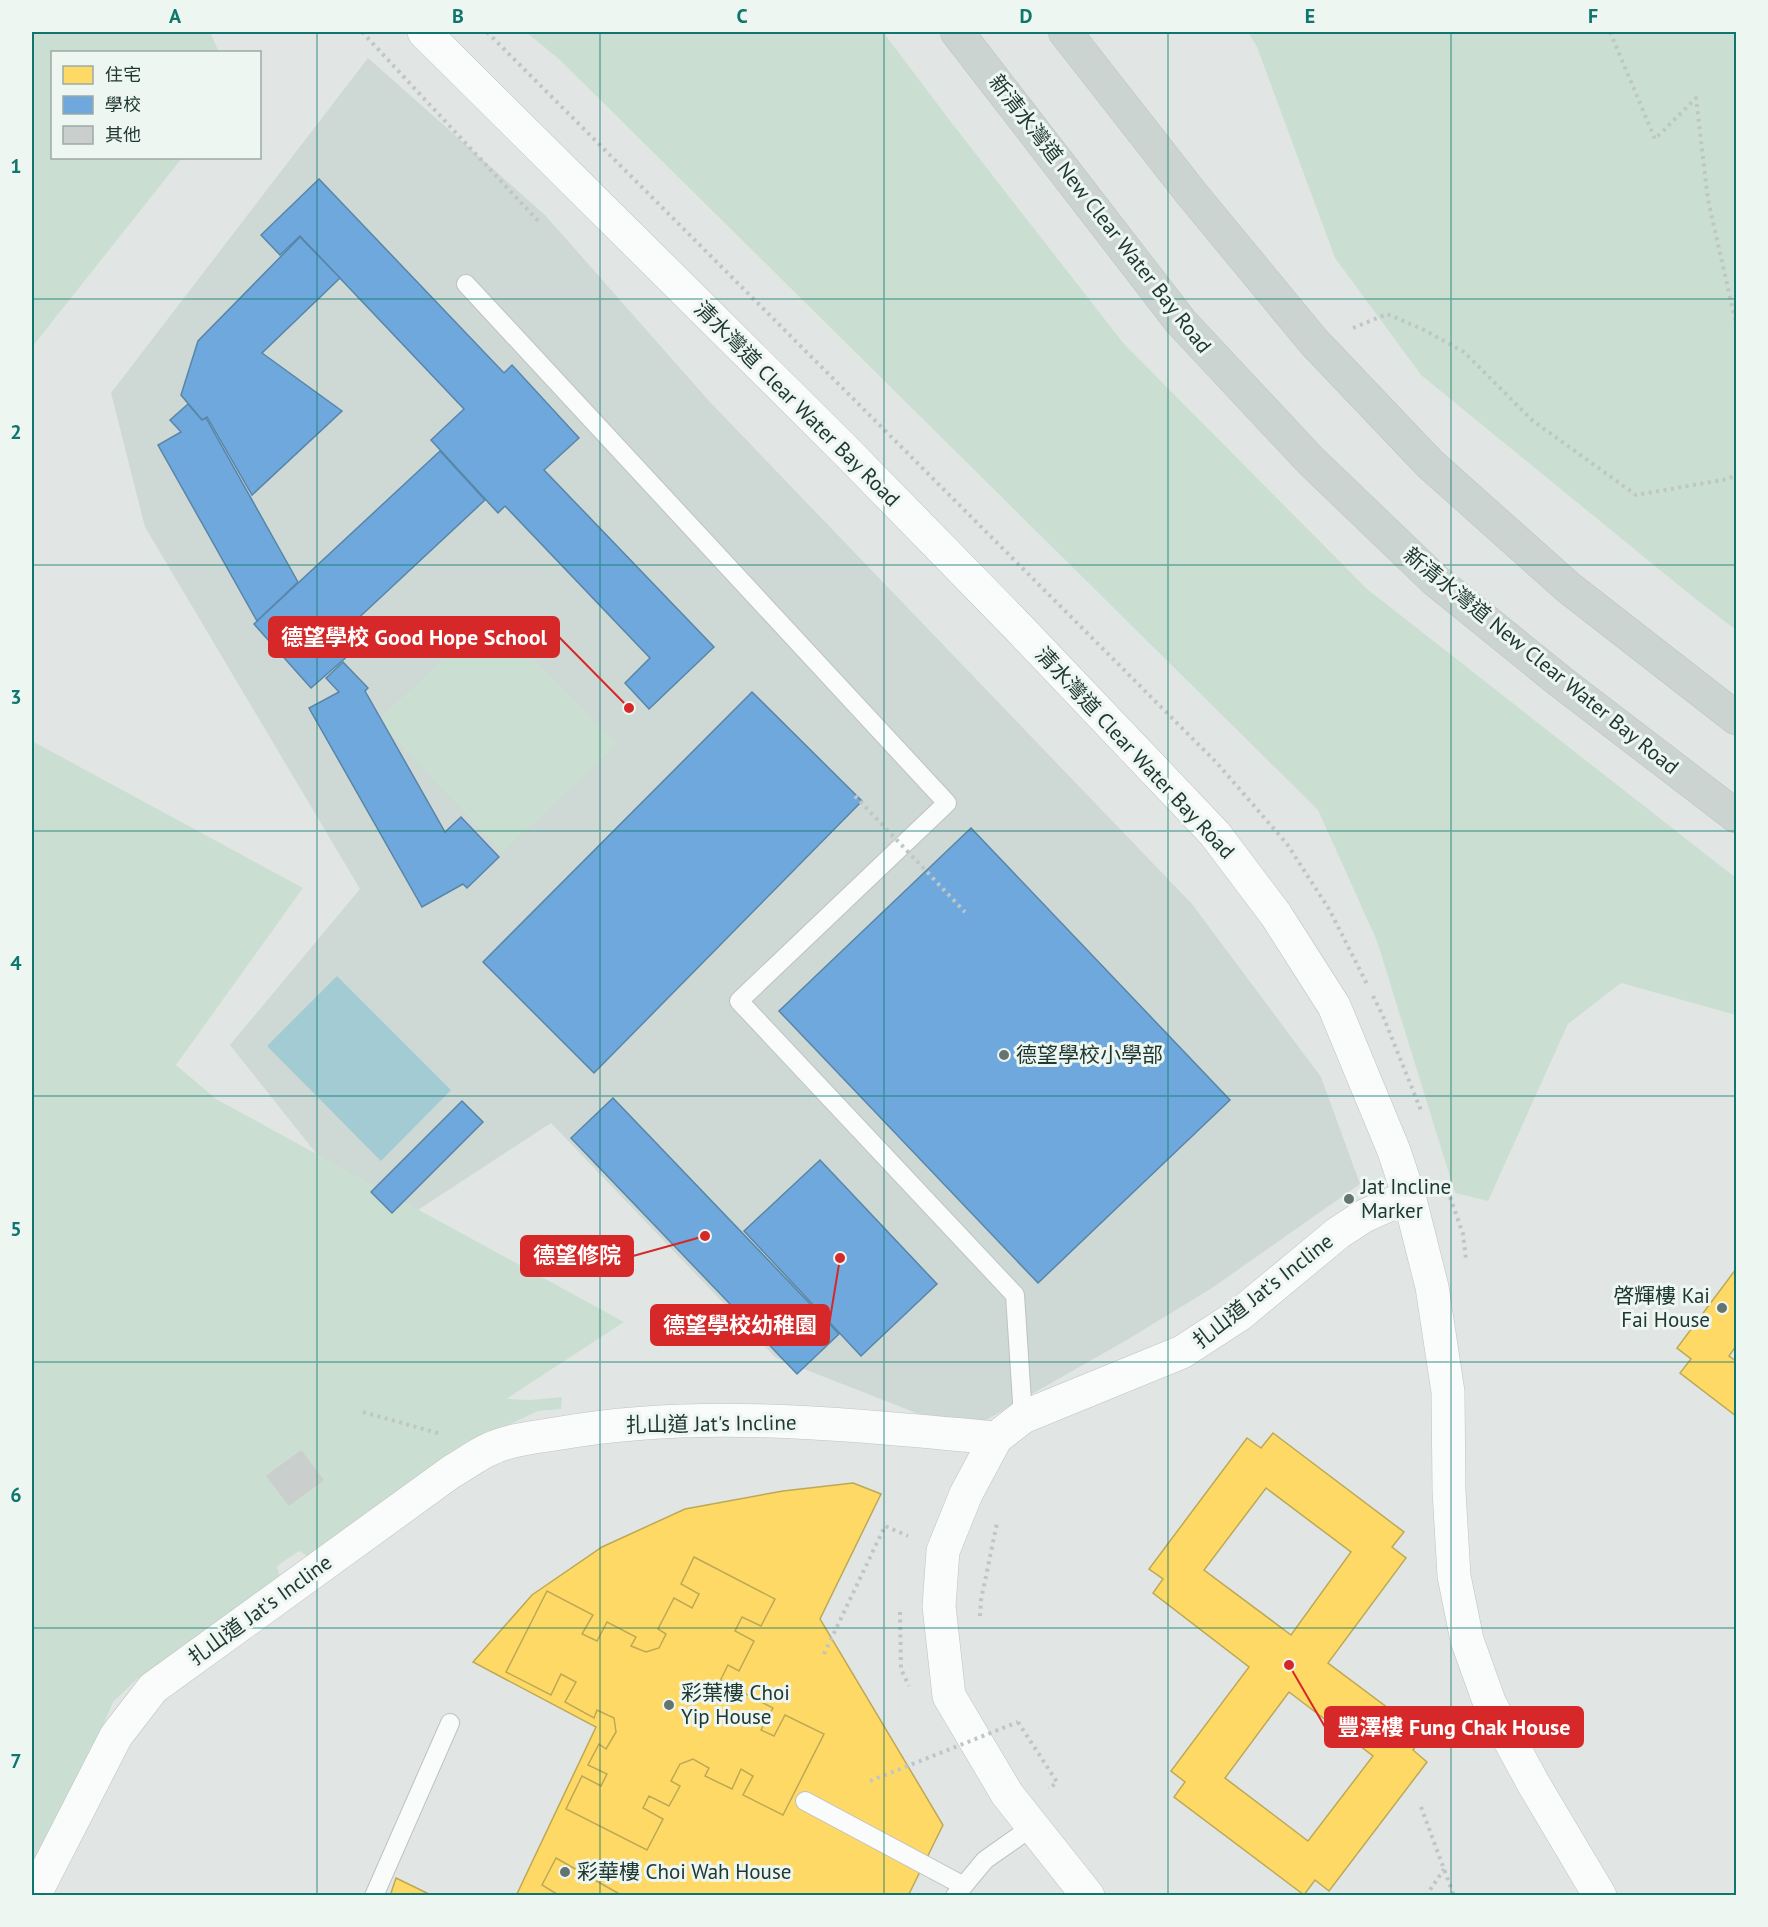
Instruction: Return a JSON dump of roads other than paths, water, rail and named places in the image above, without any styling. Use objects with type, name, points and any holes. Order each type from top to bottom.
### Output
[{"type":"main road","name":"清水灣道 Clear Water Bay Road","points":[[424,32],[845,450],[1215,834],[1276,915],[1334,1006],[1389,1138],[1408,1196],[1432,1287],[1448,1392],[1449,1491],[1454,1576],[1467,1640],[1490,1704],[1533,1783],[1600,1896]]},
{"type":"main road","name":"新清水灣道 New Clear Water Bay Road","points":[[957,32],[1181,322],[1310,460],[1435,580],[1561,682],[1737,816]]},
{"type":"main road","points":[[1065,32],[1191,193],[1314,342],[1430,464],[1569,588],[1737,718]]},
{"type":"main road","name":"扎山道 Jat's Incline","points":[[33,1896],[116,1736],[153,1688],[451,1472],[490,1448],[594,1427],[673,1420],[836,1423],[996,1438],[1023,1417],[1182,1353],[1239,1315],[1338,1233],[1364,1216],[1408,1196]]},
{"type":"main road","points":[[996,1438],[966,1494],[943,1551],[939,1606],[949,1696],[1007,1794],[1088,1896]]},
{"type":"lane","points":[[466,284],[947,803],[739,1001],[1015,1295],[1023,1417]]},
{"type":"lane","points":[[374,1896],[450,1723]]},
{"type":"lane","points":[[805,1801],[959,1890],[985,1860],[1032,1827]]},
{"type":"water","points":[[337,976],[451,1090],[381,1161],[267,1046]]},
{"type":"place","name":"德望學校 Good Hope School","points":[[629,708]]},
{"type":"place","name":"德望學校小學部","points":[[1004,1055]]},
{"type":"place","name":"Jat Incline Marker","points":[[1349,1199]]},
{"type":"place","name":"德望修院","points":[[705,1236]]},
{"type":"place","name":"德望學校幼稚園","points":[[840,1258]]},
{"type":"place","name":"啓輝樓 Kai Fai House","points":[[1722,1308]]},
{"type":"place","name":"豐澤樓 Fung Chak House","points":[[1289,1665]]},
{"type":"place","name":"彩葉樓 Choi Yip House","points":[[669,1705]]},
{"type":"place","name":"彩華樓 Choi Wah House","points":[[565,1872]]}]
